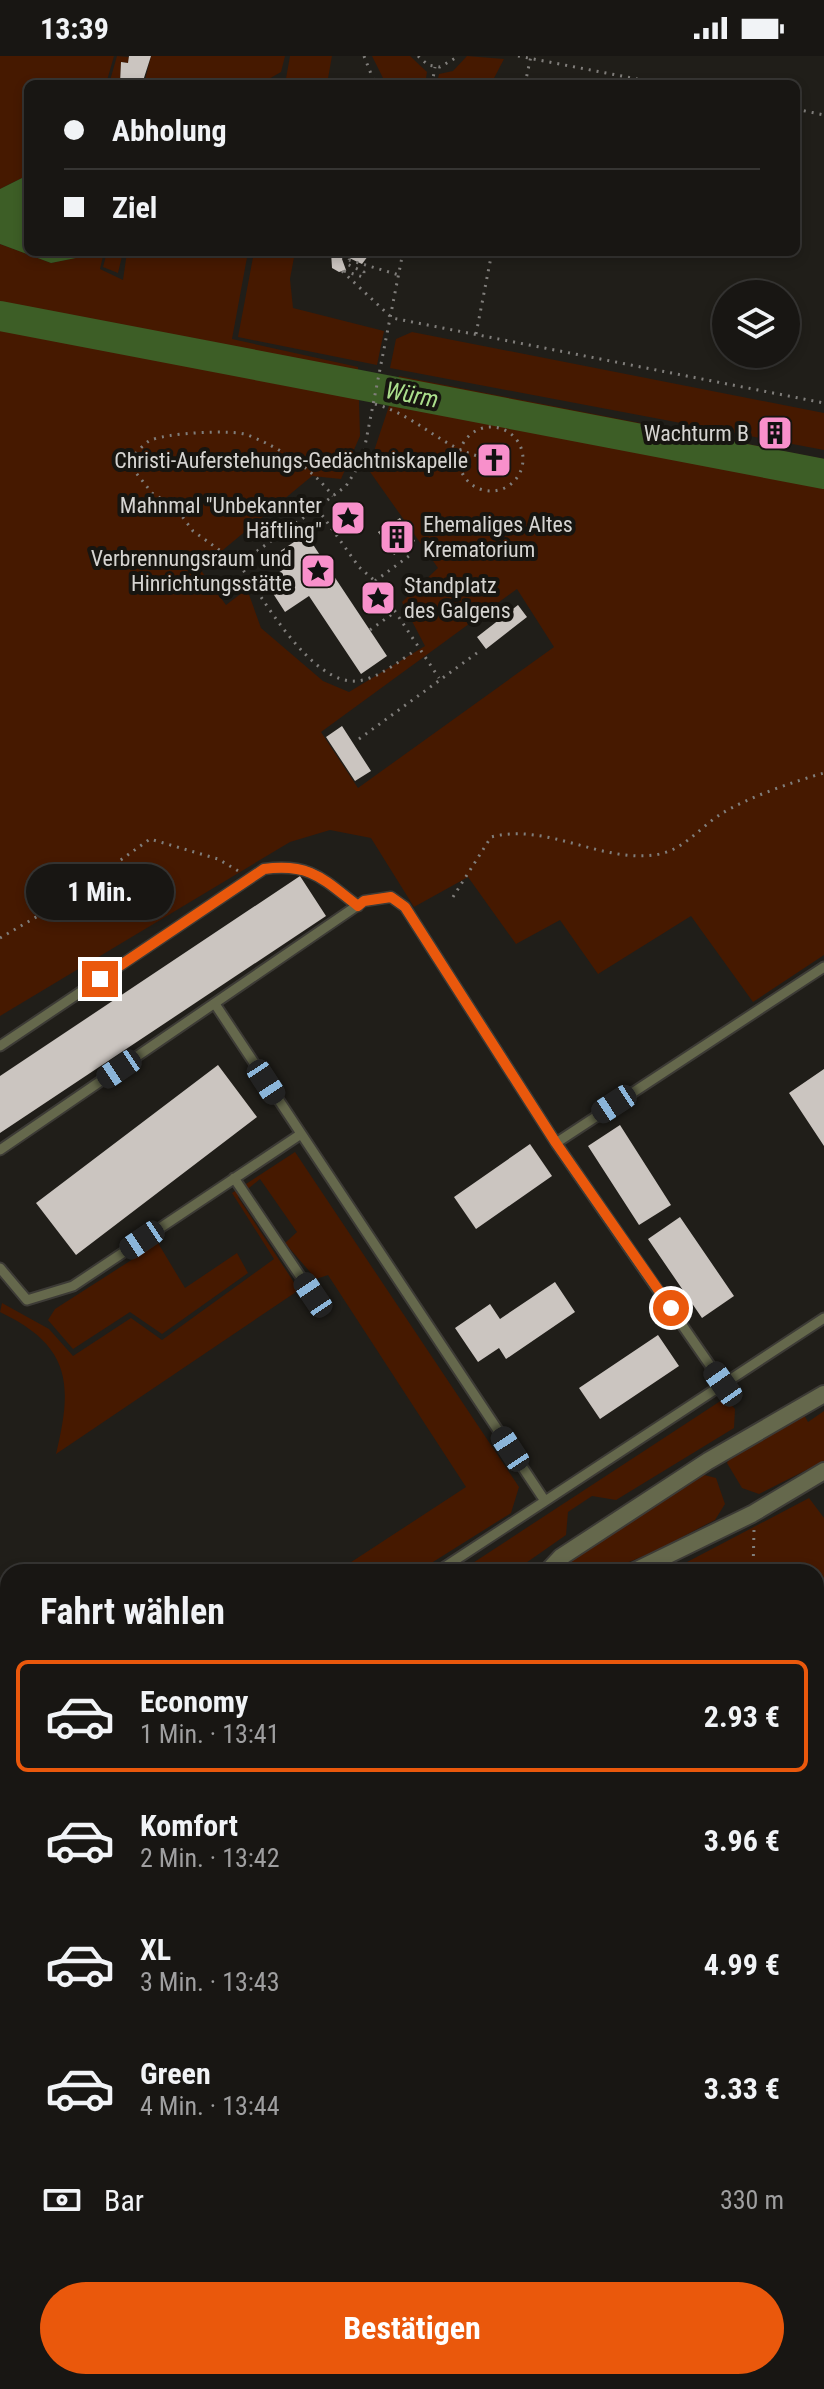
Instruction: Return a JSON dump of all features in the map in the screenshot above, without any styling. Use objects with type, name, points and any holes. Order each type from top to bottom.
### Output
[{"type":"street","points":[[554,1564],[695,1470],[824,1394]]},
{"type":"street","points":[[649,1564],[752,1514],[824,1471]]},
{"type":"lane","points":[[0,1046],[264,869],[293,865],[313,871],[358,906]]},
{"type":"lane","points":[[0,1150],[364,901],[391,897],[405,907],[556,1143],[723,1384]]},
{"type":"lane","points":[[556,1143],[824,967]]},
{"type":"lane","points":[[215,1004],[545,1501]]},
{"type":"lane","points":[[0,1268],[27,1300],[73,1286],[301,1134]]},
{"type":"lane","points":[[234,1178],[313,1295]]},
{"type":"lane","points":[[449,1564],[824,1318]]},
{"type":"path","points":[[364,56],[373,80]]},
{"type":"path","points":[[418,56],[435,67],[450,64],[459,56]]},
{"type":"path","points":[[518,56],[643,80]]},
{"type":"path","points":[[526,80],[530,57]]},
{"type":"path","points":[[433,80],[435,67]]},
{"type":"path","points":[[800,110],[824,115]]},
{"type":"path","points":[[239,564],[333,496],[356,475],[375,404],[402,256]]},
{"type":"path","points":[[476,334],[491,256]]},
{"type":"path","points":[[399,275],[349,260],[347,264],[364,272],[363,277],[342,271],[392,318],[824,403]]},
{"type":"path","points":[[375,404],[405,413],[459,453],[486,458]]},
{"type":"path","points":[[492,427],[502,429],[517,441],[523,460],[515,480],[496,491],[485,490],[466,479],[460,470],[459,453],[473,432],[492,427]]},
{"type":"path","points":[[333,496],[316,474],[291,455],[245,433],[195,433],[151,440],[135,454],[133,469],[152,493],[175,507],[193,531],[239,564],[278,620],[328,675],[347,681],[367,679],[417,649]]},
{"type":"path","points":[[317,508],[359,567],[375,581],[439,678]]},
{"type":"path","points":[[375,581],[409,556],[404,549]]},
{"type":"path","points":[[370,630],[395,612]]},
{"type":"path","points":[[359,739],[481,650]]},
{"type":"path","points":[[453,897],[491,837],[511,832],[631,856],[661,854],[685,844],[722,813],[824,773]]},
{"type":"path","points":[[0,938],[62,902],[150,839],[218,859],[250,878]]},
{"type":"path","points":[[752,1514],[756,1541],[754,1564]]},
{"type":"shaded area","points":[[0,56],[114,56],[107,80],[24,80],[24,177],[0,189]]},
{"type":"shaded area","points":[[117,56],[129,57],[128,63],[121,62],[120,80],[110,80]]},
{"type":"shaded area","points":[[151,56],[285,56],[281,72],[267,80],[145,80]]},
{"type":"shaded area","points":[[290,56],[332,56],[328,80],[286,80]]},
{"type":"shaded area","points":[[372,56],[410,56],[427,72],[426,80],[384,80]]},
{"type":"shaded area","points":[[467,56],[504,59],[493,80],[438,80],[439,74],[453,71]]},
{"type":"shaded area","points":[[24,177],[24,253],[0,244],[0,189]]},
{"type":"shaded area","points":[[0,244],[24,253],[24,256],[51,263],[85,256],[103,256],[100,269],[123,280],[126,256],[247,256],[232,339],[358,367],[360,436],[341,479],[312,476],[200,569],[226,605],[247,589],[261,628],[323,681],[349,692],[425,646],[402,602],[438,568],[368,469],[399,376],[824,459],[824,955],[753,1002],[691,916],[598,974],[560,920],[516,944],[468,877],[414,907],[371,838],[330,830],[290,842],[0,1016]],"holes":[[[517,589],[554,647],[358,788],[321,732]]]},
{"type":"shaded area","points":[[32,256],[86,256],[51,263]]},
{"type":"shaded area","points":[[106,256],[122,256],[118,273],[103,267]]},
{"type":"shaded area","points":[[253,256],[294,256],[290,279],[293,308],[384,331],[377,365],[238,337]]},
{"type":"shaded area","points":[[412,332],[824,413],[824,450],[390,368],[396,339]]},
{"type":"shaded area","points":[[295,1152],[519,1487],[511,1513],[430,1564],[348,1564],[466,1487],[328,1275],[316,1279],[285,1243],[297,1232],[260,1179],[238,1197],[299,1290],[56,1454],[64,1407],[61,1370],[53,1353],[41,1339],[0,1312],[2,1303],[49,1329],[73,1356],[131,1318],[162,1340],[274,1259],[232,1193]]},
{"type":"shaded area","points":[[158,1243],[185,1288],[237,1253],[248,1273],[162,1334],[130,1312],[73,1349],[48,1320],[55,1309]]},
{"type":"shaded area","points":[[725,1398],[735,1409],[734,1428],[616,1500],[592,1496],[568,1512],[566,1535],[524,1564],[471,1564]]},
{"type":"shaded area","points":[[824,1411],[824,1461],[759,1494],[742,1488],[727,1463],[731,1454],[803,1413],[808,1422]]},
{"type":"shaded area","points":[[700,1474],[716,1478],[725,1504],[715,1520],[623,1564],[572,1564],[574,1554]]},
{"type":"shaded area","points":[[809,1498],[824,1518],[824,1564],[683,1564]]},
{"type":"building","points":[[129,56],[151,56],[143,80],[120,80],[121,62],[128,63]]},
{"type":"building","points":[[331,256],[343,256],[346,270],[339,272],[332,268]]},
{"type":"building","points":[[347,256],[368,256],[362,264]]},
{"type":"building","name":"Wachturm B","points":[[770,427],[781,429],[780,440],[769,438]]},
{"type":"building","name":"Christi-Auferstehungs-Gedächtniskapelle","points":[[491,452],[497,452],[502,460],[500,466],[491,468],[486,463],[486,457]]},
{"type":"building","name":"Ehemaliges Altes Krematorium","points":[[400,518],[415,541],[394,555],[378,532]]},
{"type":"building","points":[[306,534],[387,656],[361,674],[309,596],[285,612],[265,581],[289,566],[279,552]]},
{"type":"building","points":[[518,605],[527,617],[486,649],[477,637]]},
{"type":"building","points":[[342,726],[371,771],[355,781],[326,737]]},
{"type":"building","points":[[300,876],[326,916],[0,1133],[0,1076]]},
{"type":"building","points":[[218,1065],[257,1117],[76,1255],[36,1203]]},
{"type":"building","points":[[824,1069],[824,1146],[789,1093]]},
{"type":"building","points":[[620,1125],[671,1205],[639,1225],[588,1146]]},
{"type":"building","points":[[530,1144],[552,1176],[476,1229],[454,1197]]},
{"type":"building","points":[[680,1217],[734,1296],[702,1318],[648,1239]]},
{"type":"building","points":[[555,1282],[575,1312],[506,1359],[499,1348],[478,1362],[455,1328],[490,1304],[500,1319]]},
{"type":"building","points":[[658,1335],[679,1366],[600,1419],[579,1388]]},
{"type":"waterway","name":"Würm","points":[[0,316],[824,474]]},
{"type":"place","name":"Wachturm B","points":[[775,433]]},
{"type":"place","name":"Christi-Auferstehungs-Gedächtniskapelle","points":[[494,460]]},
{"type":"place","name":"Mahnmal \"Unbekannter Häftling\"","points":[[348,518]]},
{"type":"place","name":"Ehemaliges Altes Krematorium","points":[[397,537]]},
{"type":"place","name":"Verbrennungsraum und Hinrichtungsstätte","points":[[318,571]]},
{"type":"place","name":"Standplatz des Galgens","points":[[378,598]]},
{"type":"route","points":[[100,979],[264,869],[293,865],[313,871],[358,906],[364,901],[391,897],[405,907],[556,1143],[671,1308]]}]
